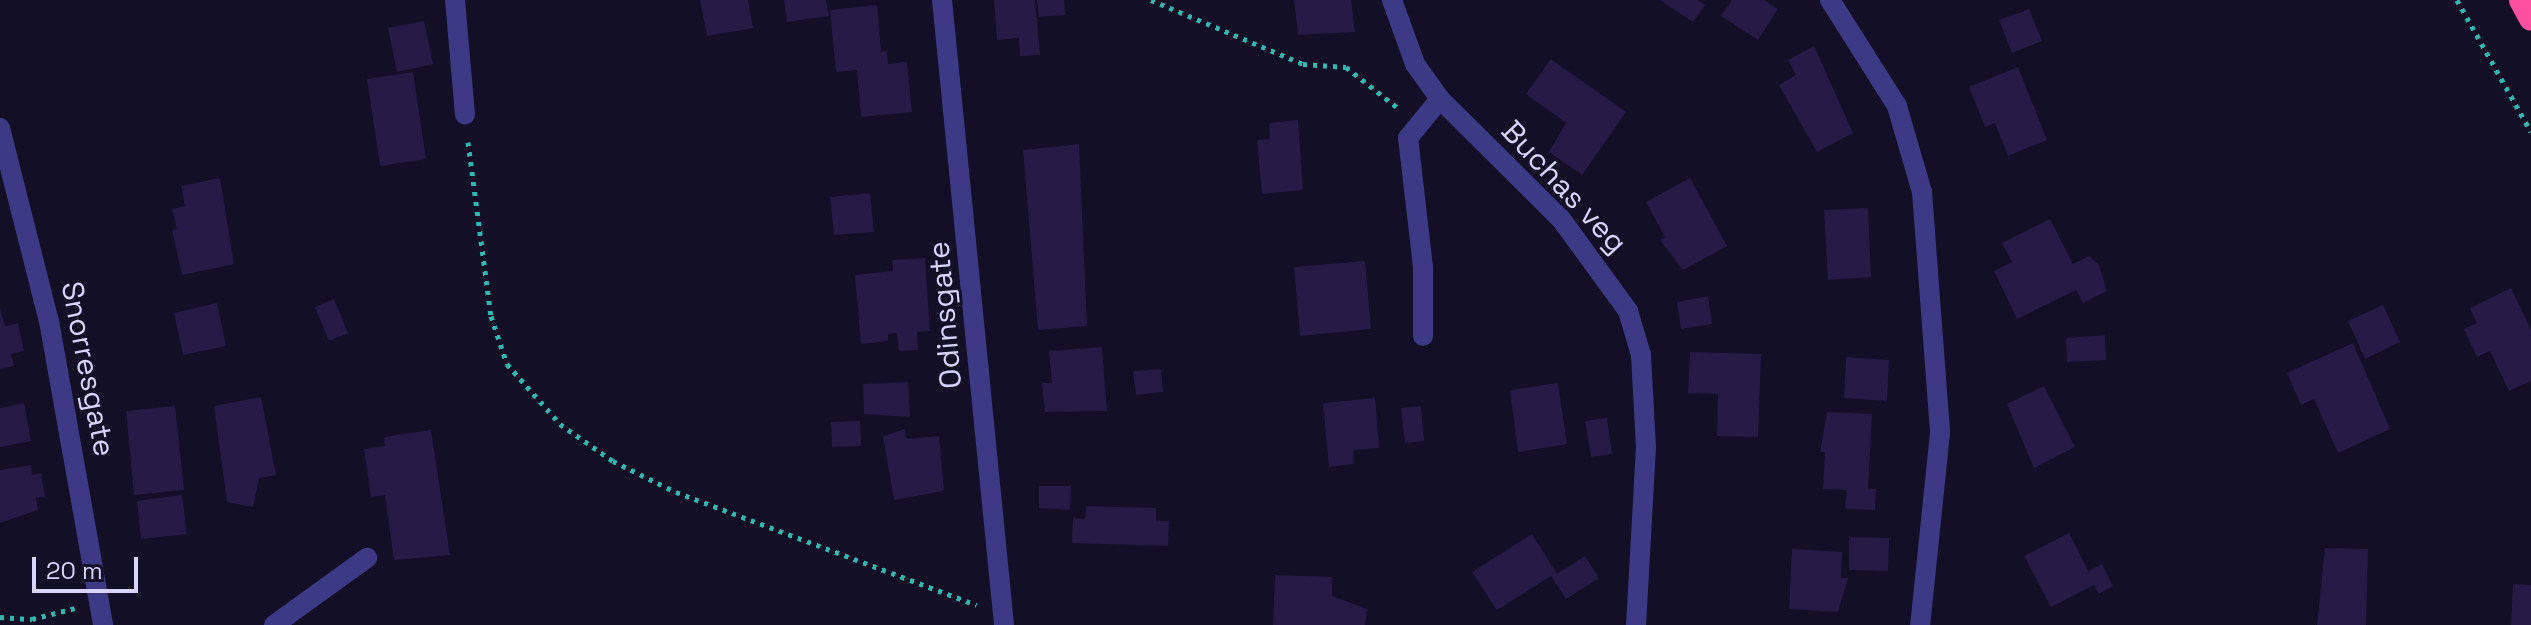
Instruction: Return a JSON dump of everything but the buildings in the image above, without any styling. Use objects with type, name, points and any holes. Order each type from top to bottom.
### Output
[{"type":"highway","points":[[2521,0],[2531,19]]},
{"type":"street","points":[[455,0],[465,115]]},
{"type":"street","name":"Odinsgate","points":[[942,0],[1004,620]]},
{"type":"street","name":"Buchas veg","points":[[1392,0],[1415,64],[1440,99],[1561,219],[1628,311],[1641,355],[1646,447],[1636,625]]},
{"type":"street","points":[[1830,0],[1897,106],[1922,192],[1940,433],[1932,556],[1920,625]]},
{"type":"street","points":[[1423,336],[1423,267],[1408,138],[1424,114],[1440,99]]},
{"type":"street","name":"Snorresgate","points":[[0,128],[49,321],[103,625]]},
{"type":"street","points":[[274,625],[367,558]]},
{"type":"path","points":[[1151,0],[1303,64],[1346,67],[1391,107],[1424,114]]},
{"type":"path","points":[[2457,0],[2531,132]]},
{"type":"path","points":[[465,115],[491,316],[507,364],[560,424],[613,461],[733,516],[1004,620]]},
{"type":"path","points":[[0,617],[32,619],[99,601]]}]
